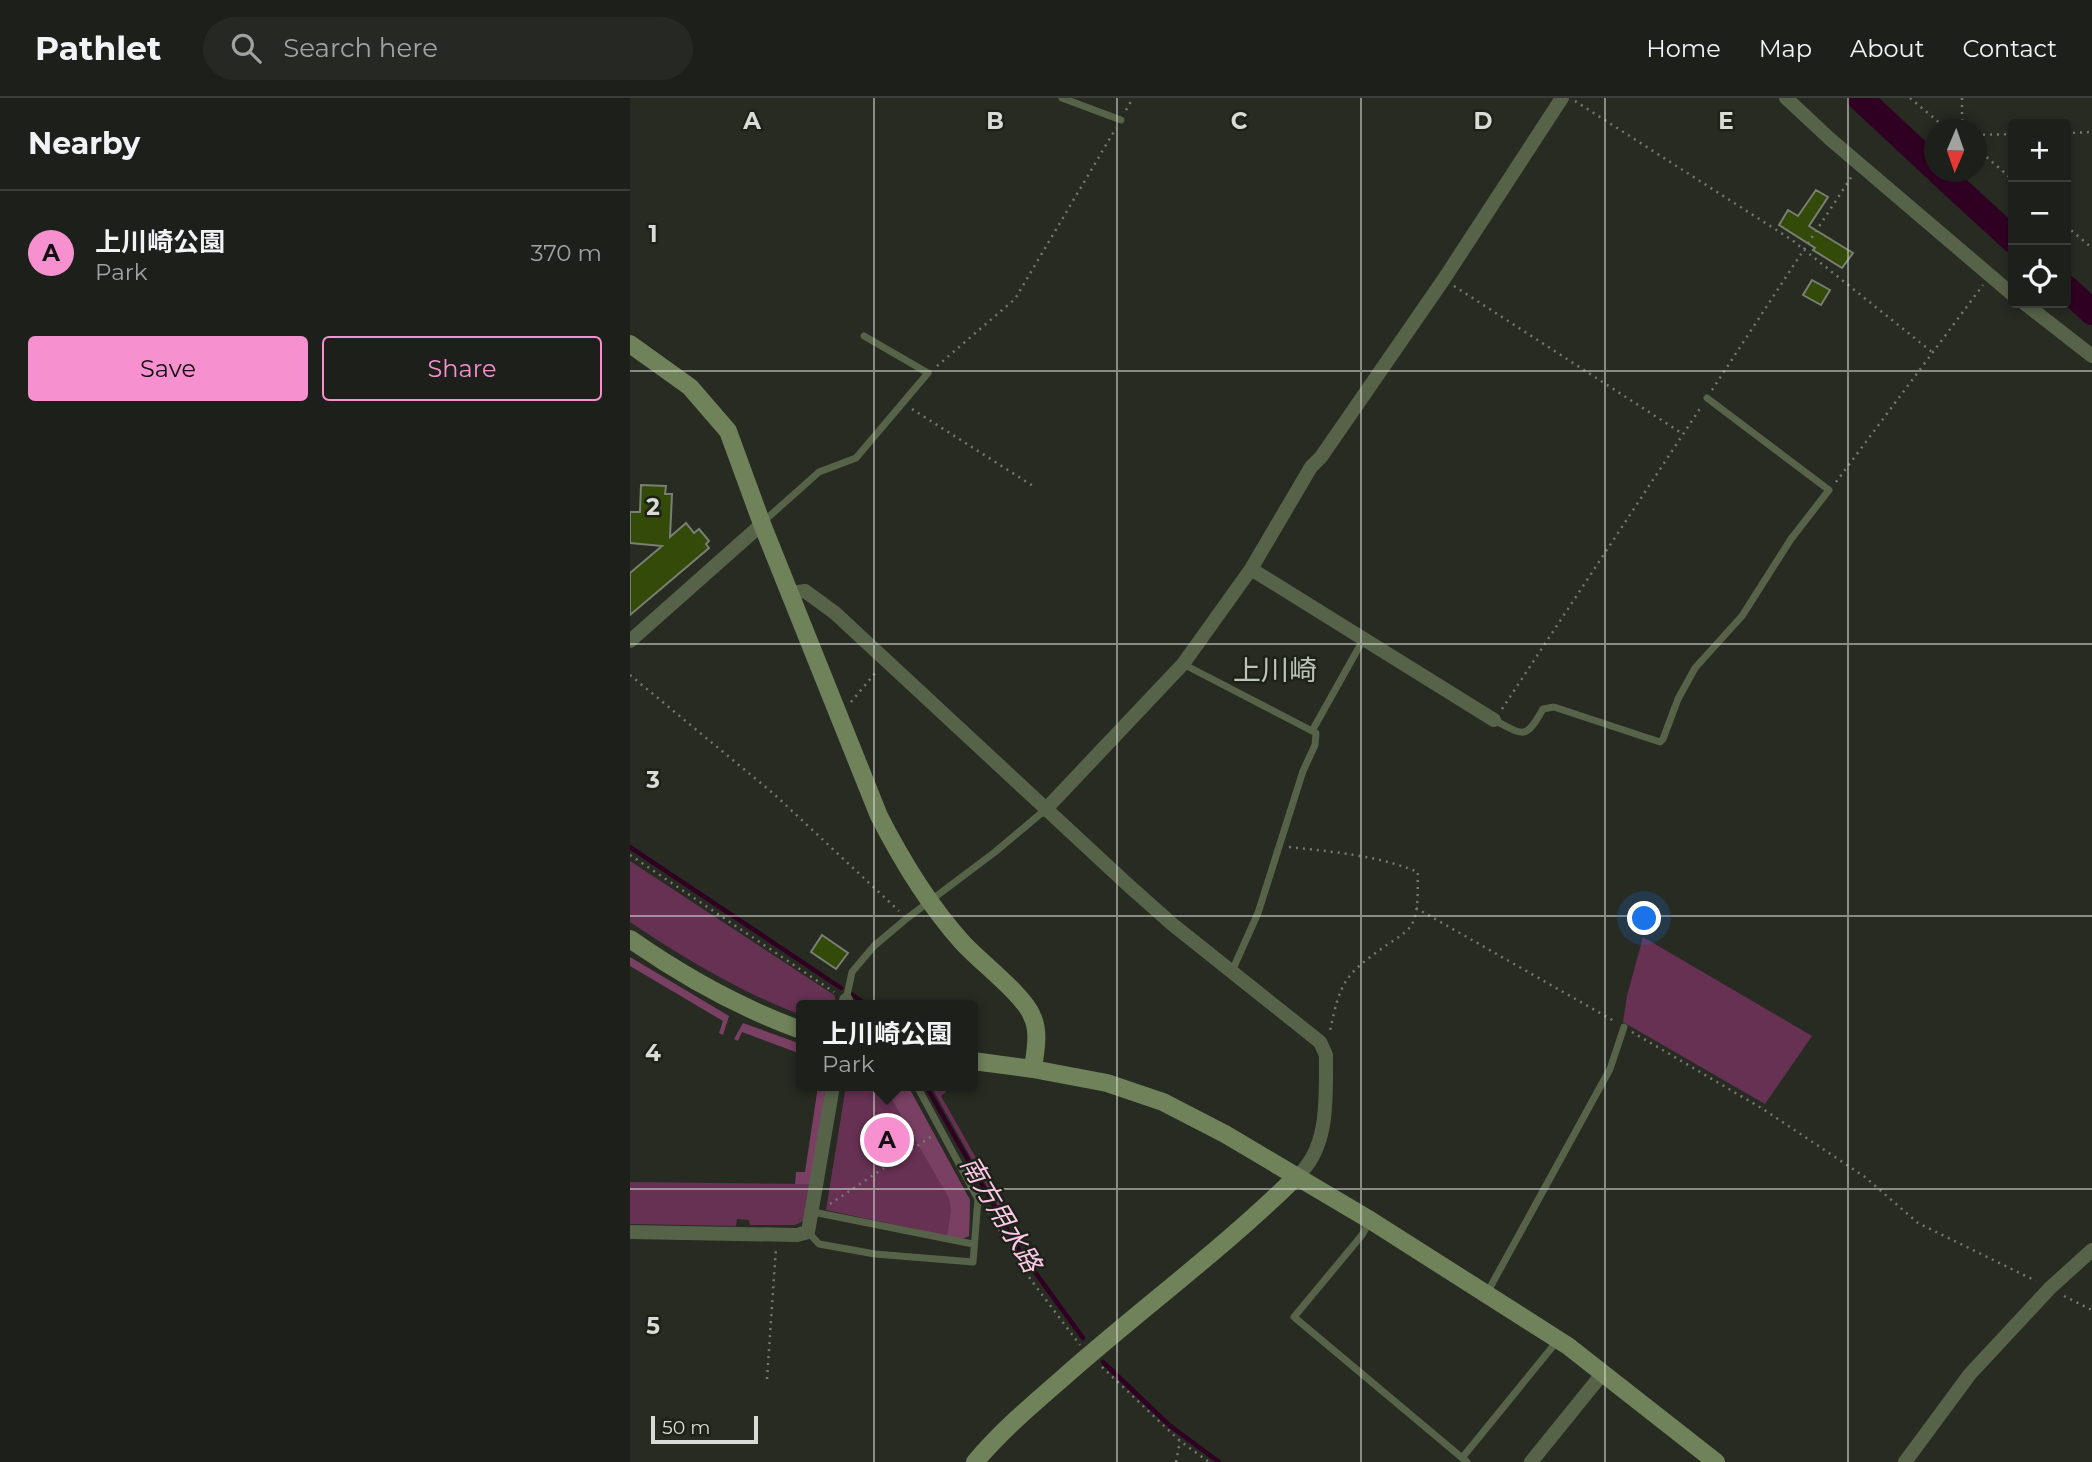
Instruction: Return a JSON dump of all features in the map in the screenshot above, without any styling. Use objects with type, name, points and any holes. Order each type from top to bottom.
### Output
[{"type":"street","points":[[1045,810],[1184,664],[1251,569],[1311,467],[1321,457],[1444,279],[1562,98]]},
{"type":"street","points":[[1786,98],[2008,291]]},
{"type":"street","points":[[2030,308],[2092,356]]},
{"type":"street","points":[[630,344],[690,387],[729,431],[762,524],[879,816],[901,858],[929,901],[961,941],[1021,999],[1031,1013],[1036,1029],[1033,1069]]},
{"type":"street","points":[[630,641],[762,524]]},
{"type":"street","points":[[1251,569],[1494,720]]},
{"type":"street","points":[[791,593],[810,593],[835,613],[1172,925],[1316,1038],[1326,1055],[1322,1133],[1315,1156],[1265,1207],[998,1435],[975,1462]]},
{"type":"street","points":[[630,939],[722,995],[796,1028]]},
{"type":"street","points":[[978,1062],[1107,1083],[1163,1102],[1225,1134],[1370,1220],[1558,1339],[1716,1462]]},
{"type":"street","points":[[630,1232],[797,1235],[808,1232],[818,1209],[832,1091]]},
{"type":"street","points":[[1905,1462],[1970,1374],[2050,1289],[2092,1250]]},
{"type":"street","points":[[1531,1462],[1603,1373]]},
{"type":"lane","points":[[1062,98],[1121,120]]},
{"type":"lane","points":[[762,524],[819,472],[856,458],[928,373],[864,336]]},
{"type":"lane","points":[[1494,720],[1519,733],[1525,733],[1531,730],[1543,709],[1554,707],[1660,742],[1663,740],[1678,699],[1695,668],[1742,616],[1791,540],[1829,490],[1707,398]]},
{"type":"lane","points":[[1312,731],[1363,640]]},
{"type":"lane","points":[[1184,664],[1316,733],[1317,740],[1303,771],[1258,913],[1231,972]]},
{"type":"lane","points":[[845,1000],[849,980],[856,966],[906,919],[995,852],[1045,810]]},
{"type":"lane","points":[[1487,1293],[1610,1069],[1623,1027]]},
{"type":"lane","points":[[808,1232],[819,1244],[894,1257],[973,1262],[978,1199],[921,1091]]},
{"type":"lane","points":[[818,1209],[973,1244]]},
{"type":"lane","points":[[1370,1220],[1362,1235],[1294,1317],[1464,1460],[1558,1339]]},
{"type":"path","points":[[928,373],[1015,299],[1133,98]]},
{"type":"path","points":[[1570,98],[1805,250],[1933,352]]},
{"type":"path","points":[[1910,98],[1935,119]]},
{"type":"path","points":[[1962,98],[1962,119]]},
{"type":"path","points":[[2071,133],[2092,132]]},
{"type":"path","points":[[1987,135],[2008,134]]},
{"type":"path","points":[[1987,158],[2008,176]]},
{"type":"path","points":[[1494,720],[1859,164]]},
{"type":"path","points":[[2071,230],[2092,248]]},
{"type":"path","points":[[1829,490],[1990,277]]},
{"type":"path","points":[[1444,279],[1683,434]]},
{"type":"path","points":[[903,403],[1033,486]]},
{"type":"path","points":[[838,718],[886,660]]},
{"type":"path","points":[[630,675],[774,794],[840,853],[906,919]]},
{"type":"path","points":[[1279,846],[1364,856],[1418,872],[1412,926],[1362,962],[1344,981],[1337,998],[1329,1038],[1322,1046]]},
{"type":"path","points":[[630,855],[842,1000]]},
{"type":"path","points":[[1416,908],[1763,1109],[1866,1177],[1918,1223],[2092,1310]]},
{"type":"path","points":[[818,1209],[942,1130]]},
{"type":"path","points":[[767,1379],[777,1234]]},
{"type":"path","points":[[1176,1462],[1180,1441]]},
{"type":"shaded area","points":[[630,861],[834,995],[836,1000],[796,1000],[796,1013],[756,996],[713,973],[630,922]]},
{"type":"shaded area","points":[[1643,937],[1812,1036],[1765,1104],[1623,1022]]},
{"type":"shaded area","points":[[630,957],[729,1016],[723,1035],[719,1033],[723,1021],[630,966]]},
{"type":"shaded area","points":[[743,1023],[796,1042],[796,1052],[742,1032],[738,1041],[734,1039]]},
{"type":"shaded area","points":[[817,1091],[825,1091],[811,1184],[795,1184],[796,1172],[805,1172]]},
{"type":"shaded area","points":[[845,1091],[911,1091],[970,1200],[969,1236],[962,1239],[826,1210]]},
{"type":"shaded area","points":[[887,1091],[911,1091],[970,1200],[969,1236],[962,1239],[947,1236],[951,1211],[949,1198]]},
{"type":"shaded area","points":[[934,1091],[947,1091],[941,1096],[1006,1211],[1003,1215]]},
{"type":"shaded area","points":[[630,1182],[811,1184],[803,1221],[795,1225],[750,1225],[749,1220],[737,1219],[736,1226],[630,1224]]},
{"type":"building","points":[[1816,190],[1828,197],[1809,226],[1853,253],[1842,268],[1779,225],[1788,210],[1798,216]]},
{"type":"building","points":[[1812,280],[1830,290],[1821,305],[1803,295]]},
{"type":"building","points":[[641,485],[666,486],[665,494],[672,494],[670,537],[686,523],[694,533],[699,529],[709,541],[706,544],[709,548],[630,615],[630,573],[662,546],[630,543],[630,512],[640,512]]},
{"type":"building","points":[[822,935],[848,953],[836,969],[811,952]]},
{"type":"waterway","points":[[1860,98],[1924,158]]},
{"type":"waterway","points":[[1950,182],[2008,235]]},
{"type":"waterway","points":[[2071,293],[2092,312]]},
{"type":"waterway","name":"南方用水路","points":[[630,847],[841,988]]},
{"type":"waterway","name":"南方用水路","points":[[851,994],[860,1000]]},
{"type":"waterway","name":"南方用水路","points":[[929,1091],[1021,1253],[1083,1338]]},
{"type":"waterway","name":"南方用水路","points":[[1103,1362],[1169,1425],[1219,1462]]},
{"type":"place","name":"上川崎公園","points":[[887,1140]]},
{"type":"district","name":"上川崎","points":[[1275,670]]}]
